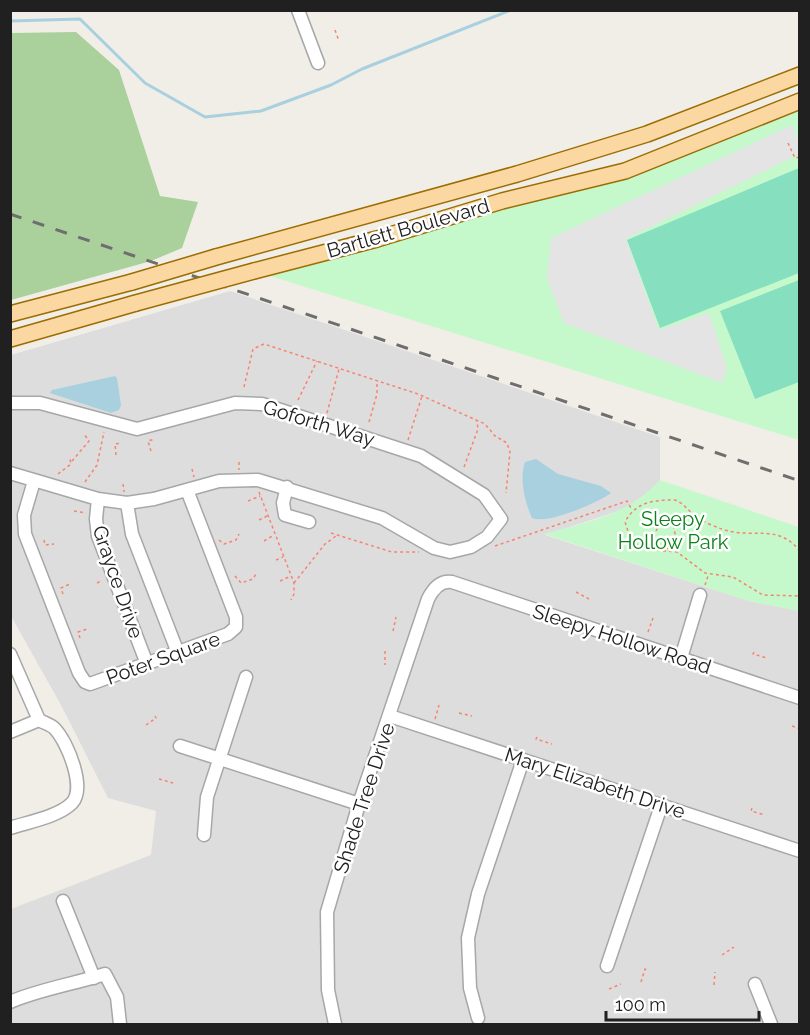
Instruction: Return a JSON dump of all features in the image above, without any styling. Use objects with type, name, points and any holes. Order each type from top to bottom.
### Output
[{"type":"main road","name":"Bartlett Boulevard","points":[[10,314],[132,282],[593,151],[647,134],[800,75]]},
{"type":"main road","name":"Bartlett Boulevard","points":[[10,339],[624,171],[800,101]]},
{"type":"street","points":[[298,10],[318,63]]},
{"type":"street","name":"Goforth Way","points":[[10,403],[40,403],[136,429],[234,403],[262,404],[421,456],[484,495],[501,519],[487,537],[471,546],[450,552],[434,548],[382,518],[287,487]]},
{"type":"street","points":[[10,474],[98,499],[126,500],[154,500],[191,485],[238,479],[258,480],[287,487],[283,503],[285,515],[309,522]]},
{"type":"street","name":"Poter Square","points":[[34,481],[24,514],[25,534],[82,679],[95,684],[228,634],[237,624],[191,485]]},
{"type":"street","name":"Grayce Drive","points":[[98,499],[98,536],[147,664]]},
{"type":"street","name":"Grayce Drive","points":[[126,500],[130,528],[178,653]]},
{"type":"street","name":"Sleepy Hollow Road","points":[[444,582],[452,582],[800,698]]},
{"type":"street","name":"Shade Tree Drive","points":[[335,1024],[328,990],[327,912],[359,804],[428,599],[444,582]]},
{"type":"street","points":[[681,658],[700,595]]},
{"type":"street","points":[[10,654],[39,720],[55,728],[69,753],[79,783],[74,801],[66,808],[10,828]]},
{"type":"street","points":[[204,835],[204,809],[218,758],[246,677]]},
{"type":"street","name":"Mary Elizabeth Drive","points":[[390,716],[800,850]]},
{"type":"street","points":[[10,732],[39,720]]},
{"type":"street","points":[[180,746],[359,804]]},
{"type":"street","points":[[478,1018],[470,988],[468,938],[478,894],[523,760]]},
{"type":"street","points":[[607,966],[661,806]]},
{"type":"street","points":[[63,901],[99,976],[117,997],[120,1024]]},
{"type":"street","points":[[10,1002],[28,994],[99,976]]},
{"type":"street","points":[[755,984],[771,1024]]},
{"type":"path","points":[[335,30],[339,41]]},
{"type":"path","points":[[788,143],[795,158],[800,157]]},
{"type":"path","points":[[244,387],[253,349],[260,345],[279,348],[422,396],[485,424],[495,436],[505,441],[509,447],[506,493]]},
{"type":"path","points":[[298,400],[317,361]]},
{"type":"path","points":[[324,418],[339,368]]},
{"type":"path","points":[[369,422],[378,394],[377,382]]},
{"type":"path","points":[[406,445],[422,396]]},
{"type":"path","points":[[460,473],[478,429],[477,420]]},
{"type":"path","points":[[81,495],[86,480],[99,460],[100,444],[108,423]]},
{"type":"path","points":[[55,477],[63,472],[89,441],[84,434]]},
{"type":"path","points":[[151,451],[148,441],[155,439]]},
{"type":"path","points":[[116,455],[115,444],[122,444]]},
{"type":"path","points":[[239,462],[239,473]]},
{"type":"path","points":[[191,485],[192,469]]},
{"type":"path","points":[[123,484],[126,500]]},
{"type":"path","points":[[259,489],[267,516],[292,576],[294,594],[291,600]]},
{"type":"path","points":[[248,501],[260,496]]},
{"type":"path","points":[[800,551],[787,538],[777,534],[743,535],[718,528],[694,515],[679,501],[646,502],[627,518],[626,529],[641,549],[667,549],[686,556],[705,573],[733,577],[763,595],[800,596]]},
{"type":"path","points":[[74,511],[90,514]]},
{"type":"path","points":[[259,520],[267,516]]},
{"type":"path","points":[[656,531],[664,517],[673,522],[675,534],[667,549]]},
{"type":"path","points":[[219,540],[224,544],[236,540],[239,534]]},
{"type":"path","points":[[264,541],[275,534]]},
{"type":"path","points":[[294,583],[325,544],[336,535]]},
{"type":"path","points":[[44,540],[45,545],[54,544]]},
{"type":"path","points":[[276,560],[284,556]]},
{"type":"path","points":[[236,576],[240,583],[253,579],[256,574]]},
{"type":"path","points":[[280,581],[292,576]]},
{"type":"path","points":[[63,594],[61,588],[70,584]]},
{"type":"path","points":[[576,592],[589,599]]},
{"type":"path","points":[[393,631],[396,617]]},
{"type":"path","points":[[648,632],[653,618]]},
{"type":"path","points":[[80,638],[78,632],[87,629]]},
{"type":"path","points":[[385,651],[385,665]]},
{"type":"path","points":[[754,652],[767,658]]},
{"type":"path","points":[[435,719],[439,705]]},
{"type":"path","points":[[459,713],[472,716]]},
{"type":"path","points":[[146,725],[156,718],[155,716]]},
{"type":"path","points":[[792,726],[800,729]]},
{"type":"path","points":[[537,737],[536,739],[552,744]]},
{"type":"path","points":[[159,779],[173,783]]},
{"type":"path","points":[[752,808],[752,811],[765,815]]},
{"type":"path","points":[[722,955],[734,947]]},
{"type":"path","points":[[640,982],[645,969],[647,970]]},
{"type":"path","points":[[714,986],[715,972]]},
{"type":"path","points":[[609,989],[621,984]]},
{"type":"shaded area","points":[[792,125],[799,142],[799,154],[626,239],[659,330],[709,313],[727,368],[722,383],[564,323],[547,278],[551,238]]},
{"type":"shaded area","points":[[230,291],[660,437],[660,480],[647,494],[625,509],[545,535],[749,601],[799,611],[799,1024],[11,1024],[11,909],[151,855],[156,811],[108,798],[61,705],[11,616],[11,355]]},
{"type":"green space","points":[[76,32],[119,70],[160,196],[198,202],[182,248],[151,261],[11,300],[11,33]]},
{"type":"green space","points":[[799,101],[799,440],[254,271],[624,171]]},
{"type":"green space","points":[[799,168],[799,273],[660,328],[627,240]]},
{"type":"green space","points":[[799,280],[799,382],[755,399],[720,311]]},
{"type":"green space","name":"Sleepy Hollow Park","points":[[660,480],[799,527],[799,611],[749,601],[544,534],[606,516],[635,502]]},
{"type":"water","points":[[115,376],[121,405],[119,410],[111,413],[50,393],[52,390]]},
{"type":"water","points":[[536,459],[558,474],[601,486],[611,493],[560,516],[532,518],[525,498],[523,468],[525,462]]},
{"type":"waterway","points":[[10,21],[80,19],[145,83],[205,117],[261,111],[331,85],[362,69],[511,10]]},
{"type":"railway","points":[[10,214],[800,481]]}]
